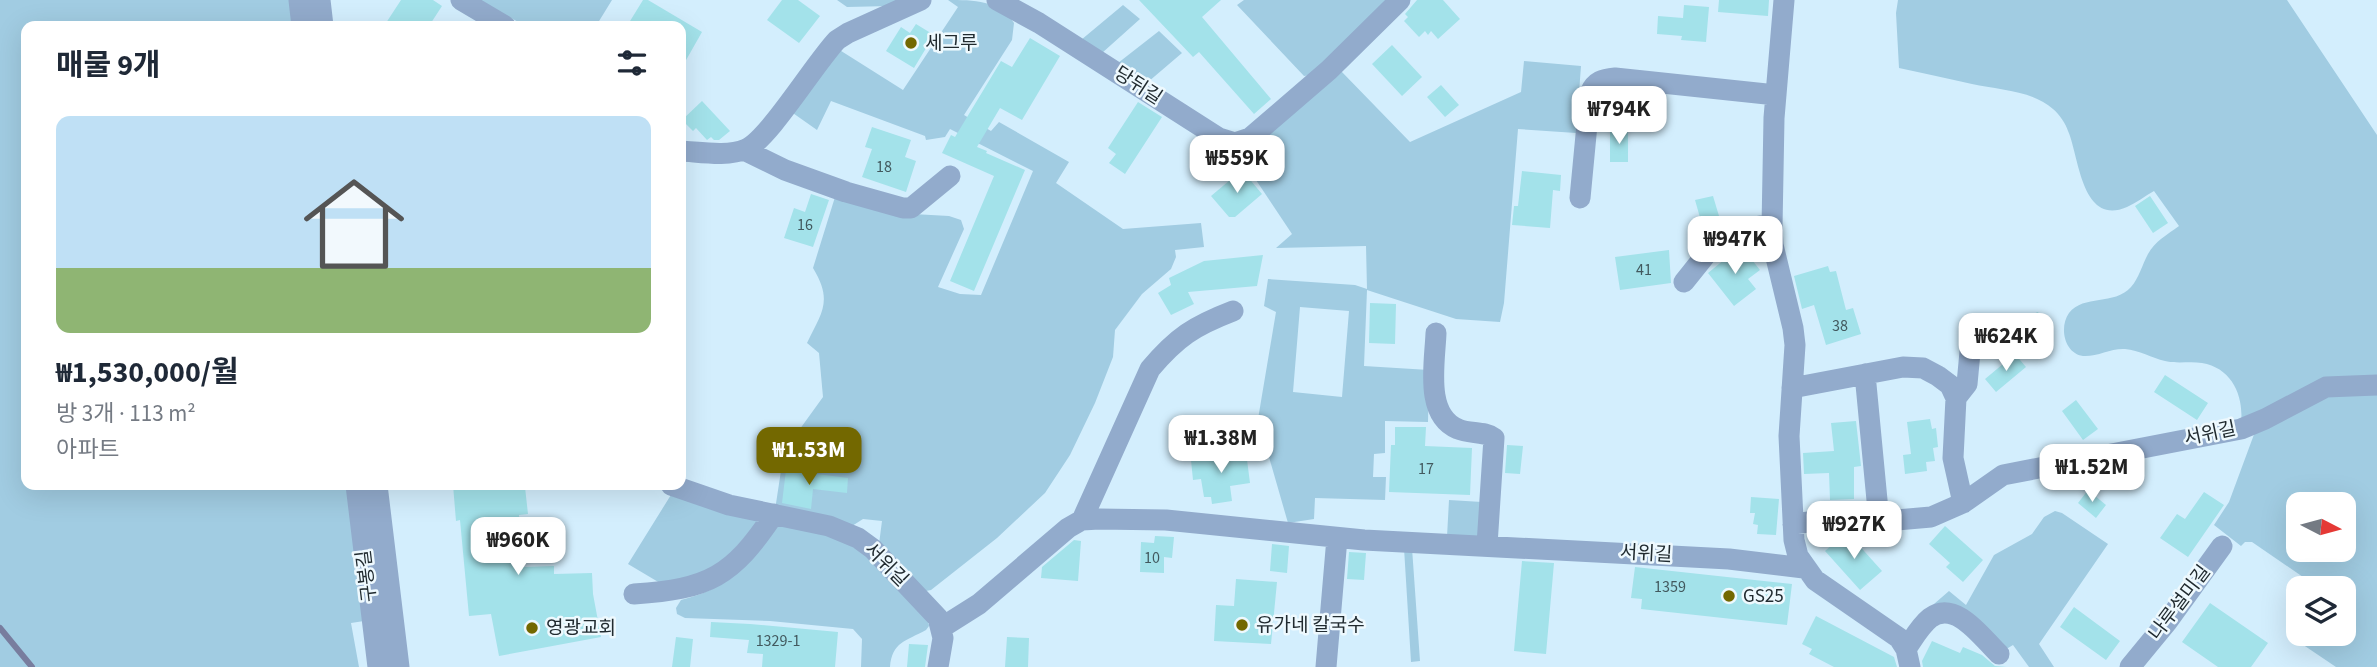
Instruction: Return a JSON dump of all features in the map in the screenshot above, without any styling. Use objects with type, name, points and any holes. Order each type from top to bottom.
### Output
[{"type":"street","points":[[299,0],[301,21]]},
{"type":"street","points":[[320,0],[322,21]]},
{"type":"street","points":[[461,0],[497,21]]},
{"type":"street","points":[[686,151],[744,150],[759,139],[837,40],[921,0]]},
{"type":"street","name":"당뒤길","points":[[997,0],[1039,23],[1219,138],[1235,143],[1251,138],[1329,70],[1400,0]]},
{"type":"street","points":[[1784,0],[1776,95],[1772,224],[1773,245],[1795,345],[1789,436],[1793,524],[1798,556],[1815,580],[1899,638],[1908,658]]},
{"type":"street","points":[[1580,198],[1590,93],[1599,81],[1615,78],[1776,95]]},
{"type":"street","points":[[744,150],[785,170],[902,208],[911,208],[950,176]]},
{"type":"street","points":[[1684,282],[1724,232],[1772,224]]},
{"type":"street","points":[[938,667],[942,628],[979,604],[1049,543],[1082,520],[1150,369],[1164,352],[1198,325],[1233,311]]},
{"type":"street","points":[[1436,333],[1435,392],[1441,416],[1450,425],[1461,430],[1494,438],[1487,545]]},
{"type":"street","points":[[1956,398],[1968,384],[1970,352]]},
{"type":"street","points":[[1792,388],[1903,368],[1923,368],[1950,385],[1956,398],[1953,458],[1962,503]]},
{"type":"street","points":[[1865,374],[1879,521]]},
{"type":"street","name":"서위길","points":[[1793,524],[1840,518],[1879,521],[1931,517],[1962,503],[2003,475],[2019,470],[2241,429],[2326,387],[2377,385]]},
{"type":"street","name":"구봉길","points":[[357,490],[378,667]]},
{"type":"street","name":"구봉길","points":[[378,490],[399,667]]},
{"type":"street","name":"서위길","points":[[685,490],[712,500],[829,526],[858,538],[873,549],[931,609],[942,628]]},
{"type":"street","points":[[634,594],[688,588],[721,575],[746,551],[774,514]]},
{"type":"street","name":"서위길","points":[[1082,520],[1166,520],[1337,538],[1729,559],[1804,568]]},
{"type":"street","points":[[1326,667],[1337,538]]},
{"type":"street","name":"나루설미길","points":[[2138,664],[2222,546]]},
{"type":"street","points":[[1908,658],[1928,620],[1945,612],[1964,619],[1999,653]]},
{"type":"shaded area","points":[[0,0],[289,0],[292,21],[21,21],[21,490],[348,490],[364,621],[351,623],[359,667],[0,667]]},
{"type":"shaded area","points":[[477,0],[612,0],[599,21],[517,21]]},
{"type":"shaded area","points":[[837,0],[903,0],[890,6],[847,7]]},
{"type":"shaded area","points":[[948,0],[976,1],[994,6],[1008,15],[1014,23],[1012,40],[964,115],[991,131],[999,122],[1069,162],[1056,183],[1123,229],[1201,223],[1204,247],[1175,250],[1176,257],[1171,269],[1142,294],[1115,330],[1113,357],[1095,403],[1070,455],[1045,493],[997,538],[931,590],[926,591],[879,544],[882,521],[863,519],[852,526],[775,510],[784,451],[823,397],[819,353],[807,343],[823,306],[823,289],[813,268],[835,197],[895,213],[949,216],[961,220],[964,229],[938,287],[960,294],[981,295],[1033,171],[950,129],[945,137],[926,140],[925,136],[831,101],[817,130],[790,111],[838,49],[903,90],[958,7]]},
{"type":"shaded area","points":[[1244,0],[1389,0],[1311,75],[1304,76],[1237,5]]},
{"type":"shaded area","points":[[1898,0],[2287,0],[2377,135],[2377,381],[2241,423],[2240,403],[2234,385],[2228,377],[2212,366],[2197,362],[2165,361],[2125,349],[2088,356],[2071,350],[2064,332],[2069,313],[2083,304],[2124,293],[2134,283],[2154,245],[2179,226],[2154,191],[2127,207],[2112,210],[2100,207],[2084,186],[2066,125],[2045,103],[2014,92],[1899,68],[1896,13]]},
{"type":"shaded area","points":[[1123,5],[1140,19],[1102,53],[1081,40]]},
{"type":"shaded area","points":[[1159,31],[1182,53],[1148,82],[1118,63]]},
{"type":"shaded area","points":[[1524,61],[1581,66],[1576,133],[1518,129],[1504,303],[1500,322],[1456,319],[1367,290],[1364,366],[1429,370],[1428,422],[1385,421],[1385,453],[1374,454],[1373,477],[1386,477],[1385,500],[1315,498],[1314,519],[1288,523],[1258,419],[1276,312],[1264,306],[1268,279],[1355,285],[1367,289],[1366,246],[1276,248],[1292,234],[1244,162],[1263,136],[1341,71],[1410,142],[1521,92]],"holes":[[[1300,307],[1349,311],[1342,397],[1293,392]]]},
{"type":"shaded area","points":[[2377,390],[2377,667],[2336,667],[2305,646],[2356,646],[2356,576],[2302,576],[2252,542],[2245,542],[2241,546],[2214,525],[2229,502],[2256,429],[2318,397]]},
{"type":"shaded area","points":[[674,490],[750,513],[758,522],[716,570],[665,586],[628,564]]},
{"type":"shaded area","points":[[1449,500],[1482,502],[1480,538],[1447,537]]},
{"type":"shaded area","points":[[2055,511],[2108,544],[2039,644],[2054,667],[2029,667],[2013,645],[2003,651],[1944,604],[1934,604],[1949,591],[1966,605],[1994,555],[2032,534],[2044,517]]},
{"type":"shaded area","points":[[794,523],[860,548],[928,621],[926,630],[897,647],[890,667],[861,667],[862,639],[853,629],[770,621],[685,618],[677,614],[676,608],[681,600],[713,588],[736,572],[776,524]]},
{"type":"shaded area","points":[[1404,548],[1412,548],[1420,661],[1411,662]]},
{"type":"building","points":[[401,0],[433,0],[442,6],[432,21],[387,21]]},
{"type":"building","points":[[643,0],[648,0],[683,21],[630,21]]},
{"type":"building","points":[[782,0],[798,0],[820,16],[799,43],[767,20]]},
{"type":"building","points":[[1139,0],[1221,0],[1202,17],[1271,99],[1254,114],[1199,52],[1193,57]]},
{"type":"building","points":[[1417,0],[1443,0],[1460,19],[1438,39],[1431,31],[1428,35],[1425,31],[1419,37],[1404,21],[1408,17],[1405,14]]},
{"type":"building","points":[[1719,0],[1769,0],[1768,16],[1718,12]]},
{"type":"building","points":[[1684,5],[1709,7],[1706,42],[1657,34],[1658,16],[1683,18]]},
{"type":"building","points":[[686,23],[702,32],[686,60]]},
{"type":"building","points":[[916,24],[934,35],[914,68],[886,51],[901,27],[910,33]]},
{"type":"building","points":[[1030,38],[1060,56],[1022,120],[1000,108],[977,147],[1025,170],[974,291],[950,281],[994,176],[942,153],[951,135],[955,137],[1001,61],[1012,67]]},
{"type":"building","points":[[1392,45],[1422,77],[1402,96],[1372,64]]},
{"type":"building","points":[[1441,85],[1459,105],[1445,117],[1427,97]]},
{"type":"building","points":[[702,101],[730,131],[719,140],[711,137],[707,140],[696,128],[693,131],[686,124],[686,116]]},
{"type":"building","points":[[1138,102],[1162,117],[1125,174],[1109,163],[1116,154],[1108,148]]},
{"type":"building","points":[[872,127],[911,140],[905,157],[916,161],[906,192],[862,177],[872,149],[865,147]]},
{"type":"building","points":[[1610,131],[1628,131],[1628,162],[1610,162]]},
{"type":"building","points":[[1242,170],[1262,194],[1235,217],[1229,217],[1211,196]]},
{"type":"building","points":[[1522,171],[1561,175],[1560,191],[1553,190],[1550,228],[1512,225],[1514,206],[1518,206]]},
{"type":"building","points":[[811,194],[829,200],[813,247],[784,238],[794,208],[805,212]]},
{"type":"building","points":[[1713,196],[1719,216],[1701,221],[1695,200]]},
{"type":"building","points":[[2150,196],[2168,223],[2153,233],[2135,206]]},
{"type":"building","points":[[1741,246],[1760,270],[1748,279],[1756,289],[1734,306],[1708,273]]},
{"type":"building","points":[[1669,250],[1671,283],[1620,290],[1615,257]]},
{"type":"building","points":[[1263,255],[1257,286],[1188,292],[1194,304],[1171,315],[1158,293],[1171,285],[1169,278],[1204,261]]},
{"type":"building","points":[[1828,266],[1830,272],[1836,271],[1846,310],[1853,308],[1861,334],[1826,345],[1814,305],[1802,309],[1794,276]]},
{"type":"building","points":[[1370,303],[1396,304],[1395,344],[1369,343]]},
{"type":"building","points":[[2038,312],[2045,328],[2030,333],[2024,317]]},
{"type":"building","points":[[1994,313],[1997,338],[1974,340],[1972,315]]},
{"type":"building","points":[[2015,354],[2026,367],[1996,392],[1985,379]]},
{"type":"building","points":[[2165,375],[2208,403],[2197,420],[2154,392]]},
{"type":"building","points":[[2076,400],[2098,429],[2083,440],[2062,411]]},
{"type":"building","points":[[1930,419],[1932,429],[1936,428],[1938,447],[1933,448],[1935,461],[1926,462],[1927,471],[1905,474],[1903,455],[1911,454],[1907,422]]},
{"type":"building","points":[[1856,421],[1861,466],[1854,467],[1854,499],[1830,500],[1829,473],[1804,474],[1803,453],[1834,451],[1831,423]]},
{"type":"building","points":[[1395,427],[1426,427],[1425,446],[1472,448],[1470,495],[1389,492],[1391,445],[1395,445]]},
{"type":"building","points":[[1507,445],[1523,446],[1520,474],[1505,473]]},
{"type":"building","points":[[1246,452],[1250,483],[1230,486],[1232,501],[1212,504],[1211,497],[1204,497],[1201,479],[1193,480],[1191,460]]},
{"type":"building","points":[[786,470],[848,478],[847,493],[813,489],[811,509],[782,503]]},
{"type":"building","points":[[453,490],[525,490],[528,514],[519,515],[524,567],[554,566],[554,574],[592,573],[601,637],[499,656],[491,614],[469,616],[460,520],[456,521]]},
{"type":"building","points":[[2088,490],[2106,505],[2096,518],[2078,503]]},
{"type":"building","points":[[2204,492],[2224,505],[2188,557],[2160,538],[2177,514],[2185,519]]},
{"type":"building","points":[[1751,497],[1779,499],[1776,535],[1757,534],[1758,525],[1753,524],[1755,513],[1750,513]]},
{"type":"building","points":[[1945,526],[1983,560],[1963,582],[1946,567],[1950,563],[1929,544]]},
{"type":"building","points":[[1847,532],[1882,571],[1860,590],[1825,551]]},
{"type":"building","points":[[1155,536],[1174,537],[1172,558],[1164,557],[1164,573],[1140,572],[1141,542],[1154,543]]},
{"type":"building","points":[[1074,540],[1081,541],[1078,581],[1041,578],[1042,567]]},
{"type":"building","points":[[1272,544],[1289,546],[1287,573],[1270,571]]},
{"type":"building","points":[[1349,552],[1366,553],[1364,580],[1347,579]]},
{"type":"building","points":[[1522,561],[1554,563],[1546,654],[1514,651]]},
{"type":"building","points":[[1635,567],[1792,584],[1787,625],[1641,609],[1642,599],[1631,598]]},
{"type":"building","points":[[1236,579],[1277,582],[1271,644],[1214,641],[1216,605],[1234,606]]},
{"type":"building","points":[[2210,603],[2268,643],[2251,667],[2218,667],[2182,642]]},
{"type":"building","points":[[2074,607],[2120,641],[2106,660],[2060,627]]},
{"type":"building","points":[[1816,616],[1894,657],[1897,667],[1834,667],[1809,654],[1812,649],[1802,644]]},
{"type":"building","points":[[711,622],[838,632],[835,667],[762,667],[763,654],[747,653],[749,640],[710,637]]},
{"type":"building","points":[[676,637],[693,639],[690,667],[672,667]]},
{"type":"building","points":[[1007,637],[1029,638],[1028,667],[1005,667]]},
{"type":"building","points":[[1932,641],[1960,653],[1963,647],[1982,655],[1995,666],[2007,667],[1923,667],[1922,661]]},
{"type":"building","points":[[909,644],[928,645],[925,667],[907,667]]},
{"type":"waterway","points":[[0,628],[32,667]]},
{"type":"place","name":"세그루","points":[[911,43]]},
{"type":"place","name":"GS25","points":[[1729,596]]},
{"type":"place","name":"유가네 칼국수","points":[[1242,625]]},
{"type":"place","name":"영광교회","points":[[532,628]]}]
